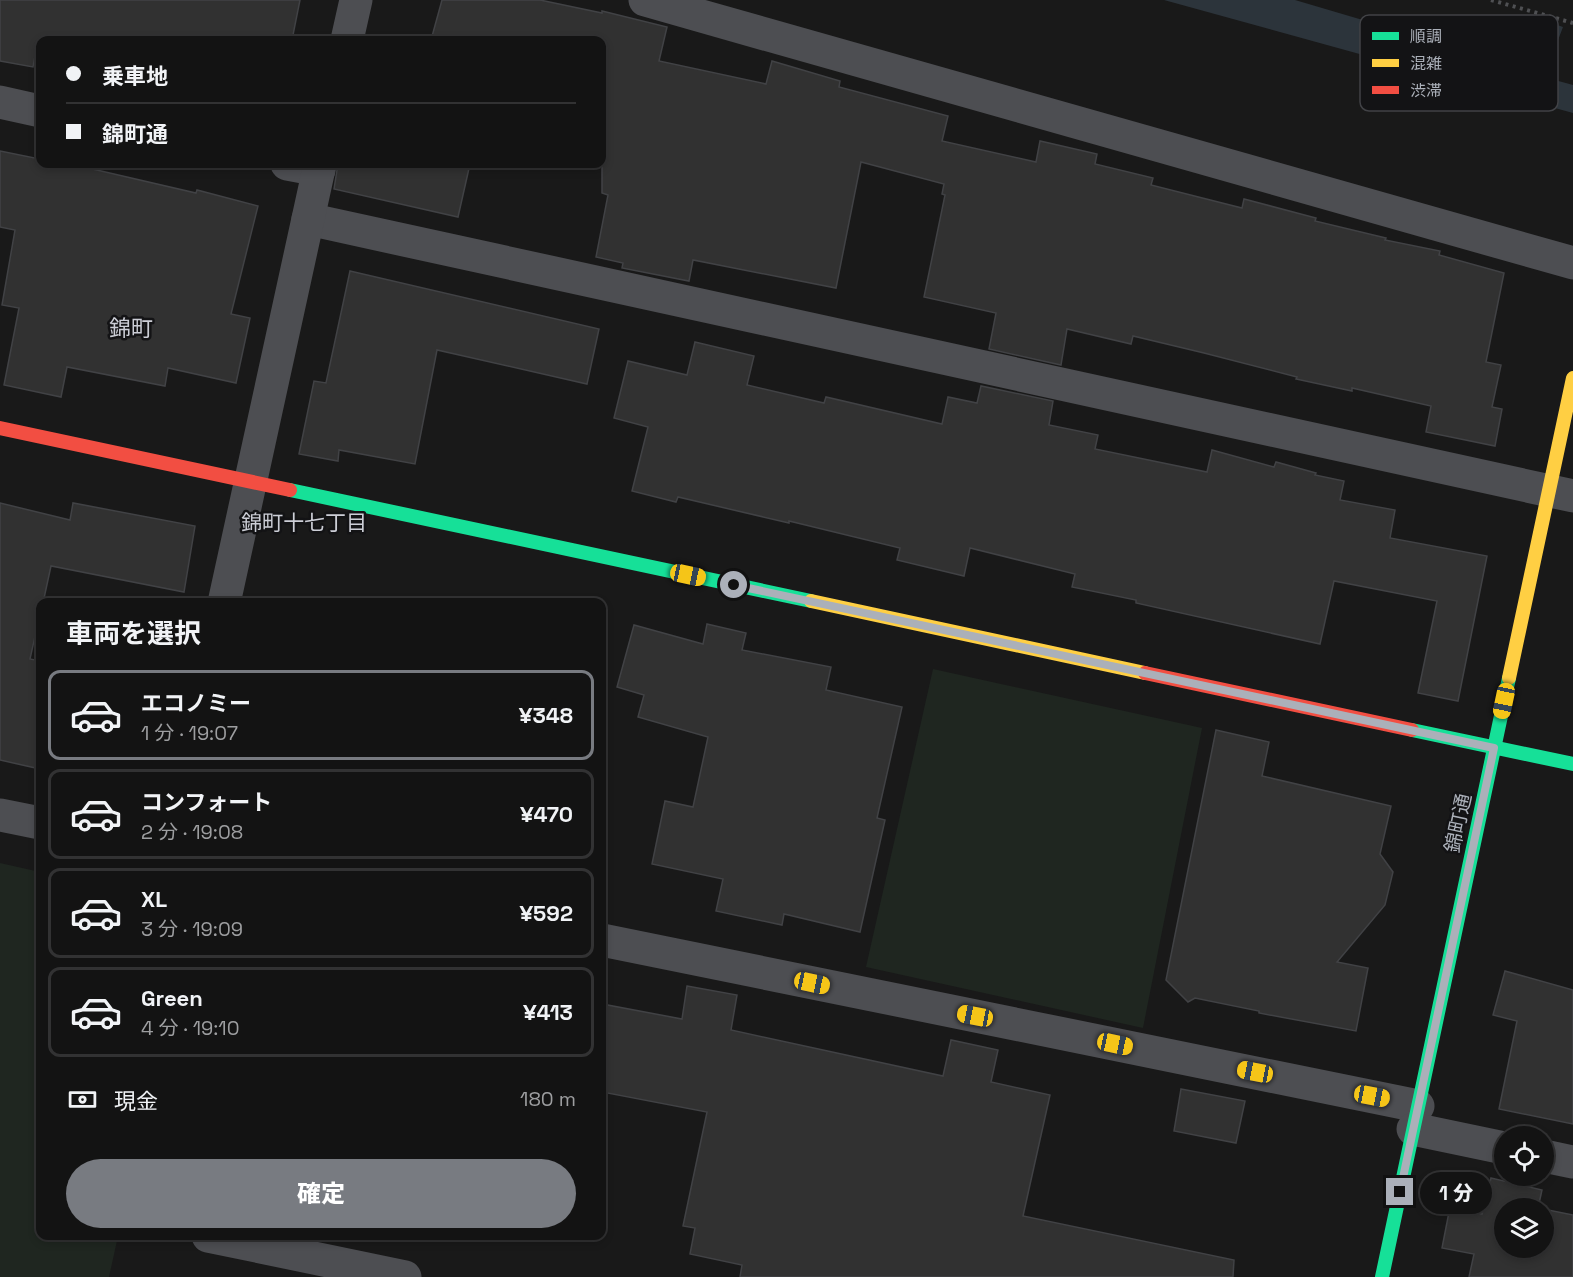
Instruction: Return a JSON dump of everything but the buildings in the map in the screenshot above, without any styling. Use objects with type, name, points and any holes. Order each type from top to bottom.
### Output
[{"type":"street","points":[[348,36],[356,0]]},
{"type":"street","points":[[645,0],[1573,263]]},
{"type":"street","points":[[0,102],[36,110]]},
{"type":"street","points":[[225,598],[320,168]]},
{"type":"street","points":[[308,219],[1561,494]]},
{"type":"street","name":"錦町通","points":[[1382,1277],[1494,748],[1561,494],[1573,378]]},
{"type":"street","points":[[0,428],[1573,764]]},
{"type":"street","points":[[0,814],[36,822]]},
{"type":"street","points":[[606,941],[1416,1117],[1494,1144]]},
{"type":"street","points":[[1554,1158],[1573,1162]]},
{"type":"street","points":[[223,1240],[329,1269],[405,1277]]},
{"type":"path","points":[[1491,0],[1544,15]]},
{"type":"path","points":[[1558,19],[1573,23]]},
{"type":"shaded area","points":[[1164,0],[1295,0],[1360,19],[1360,54]]},
{"type":"shaded area","points":[[1558,25],[1563,27],[1558,40]]},
{"type":"shaded area","points":[[1558,81],[1573,85],[1573,113],[1558,109]]},
{"type":"shaded area","points":[[933,669],[1202,728],[1143,1028],[866,967]]},
{"type":"shaded area","points":[[0,863],[36,871],[36,1240],[117,1240],[109,1277],[0,1277]]},
{"type":"traffic: fast","points":[[290,490],[811,601]]},
{"type":"traffic: fast","points":[[1382,1277],[1509,678]]},
{"type":"traffic: fast","points":[[1412,730],[1573,764]]},
{"type":"traffic: slow","points":[[1509,678],[1573,378]]},
{"type":"traffic: slow","points":[[811,601],[1145,673]]},
{"type":"traffic: jam","points":[[0,428],[290,490]]},
{"type":"traffic: jam","points":[[1145,673],[1412,730]]},
{"type":"district","name":"錦町","points":[[131,328]]},
{"type":"district","name":"錦町十七丁目","points":[[304,522]]},
{"type":"route","points":[[734,585],[1494,748],[1400,1192]]}]
